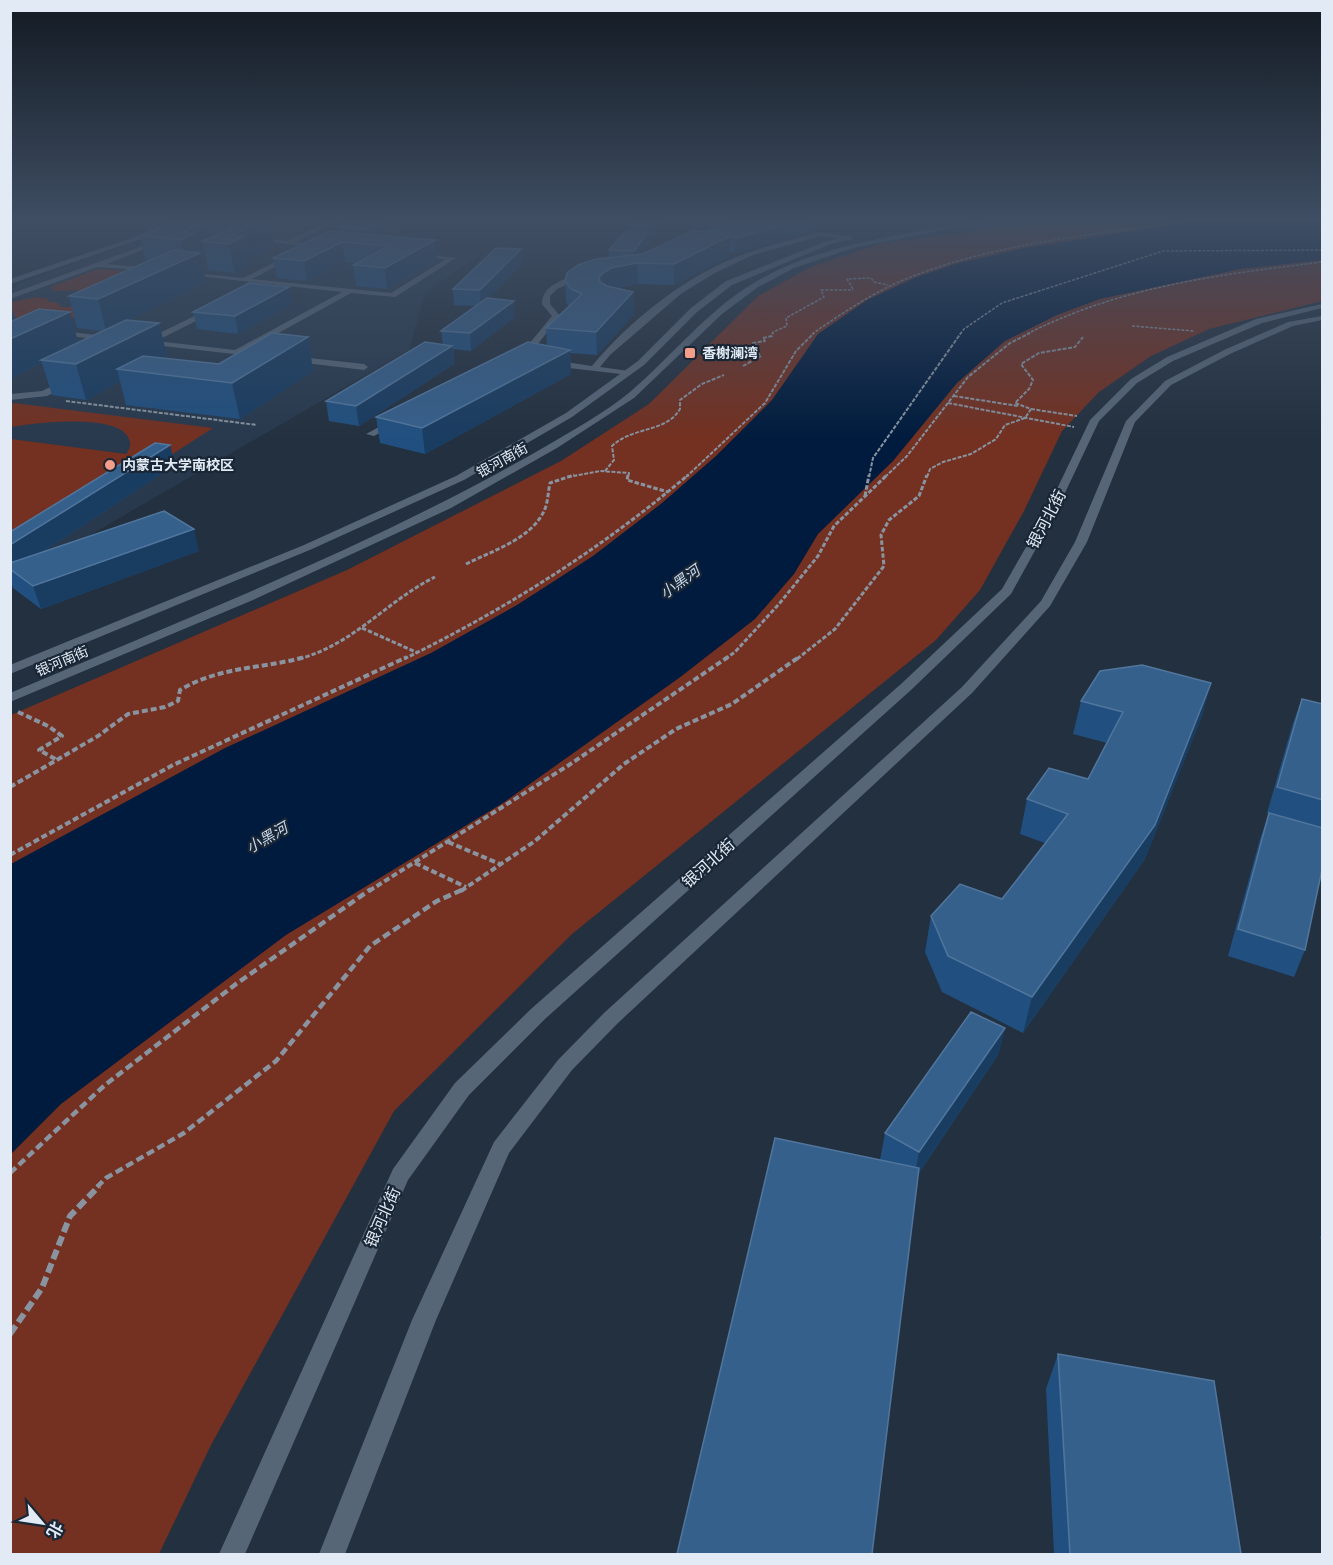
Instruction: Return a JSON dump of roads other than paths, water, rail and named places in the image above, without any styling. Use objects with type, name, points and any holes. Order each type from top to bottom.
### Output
[{"type":"main road","points":[[236,353],[344,295]]},
{"type":"main road","points":[[512,364],[522,359],[556,316],[546,304],[547,295]]},
{"type":"main road","points":[[594,369],[631,331],[674,295]]},
{"type":"main road","name":"银河南街","points":[[10,670],[308,548],[460,478],[569,415],[641,363],[694,310],[713,295]]},
{"type":"main road","name":"银河南街","points":[[10,698],[249,597],[447,506],[554,446],[631,396],[674,357],[718,312],[741,295]]},
{"type":"main road","points":[[146,343],[225,303]]},
{"type":"main road","name":"银河北街","points":[[232,1554],[400,1175],[462,1089],[538,1014],[906,687],[1006,591],[1050,514],[1094,425],[1134,381],[1170,358],[1259,321],[1323,306]]},
{"type":"main road","points":[[332,1554],[424,1320],[501,1148],[565,1065],[610,1018],[967,690],[1046,603],[1081,542],[1131,421],[1168,383],[1227,352],[1291,324],[1323,318]]},
{"type":"main road","points":[[49,332],[124,340]]},
{"type":"main road","points":[[135,344],[146,343],[271,357]]},
{"type":"main road","points":[[282,358],[364,367]]},
{"type":"main road","points":[[522,359],[532,360]]},
{"type":"main road","points":[[542,362],[626,373]]},
{"type":"main road","points":[[10,397],[29,397],[44,393],[75,378]]},
{"type":"main road","points":[[371,434],[401,419]]},
{"type":"water","name":"小黑河","points":[[878,295],[1119,295],[1100,299],[1057,315],[1005,341],[957,383],[893,461],[818,534],[794,574],[755,619],[679,678],[503,803],[286,935],[61,1104],[11,1154],[11,864],[225,748],[431,653],[517,605],[593,556],[662,503],[716,456],[772,400],[818,334]]},
{"type":"place","name":"香榭澜湾","points":[[690,353]]},
{"type":"place","name":"内蒙古大学南校区","points":[[110,465]]}]
